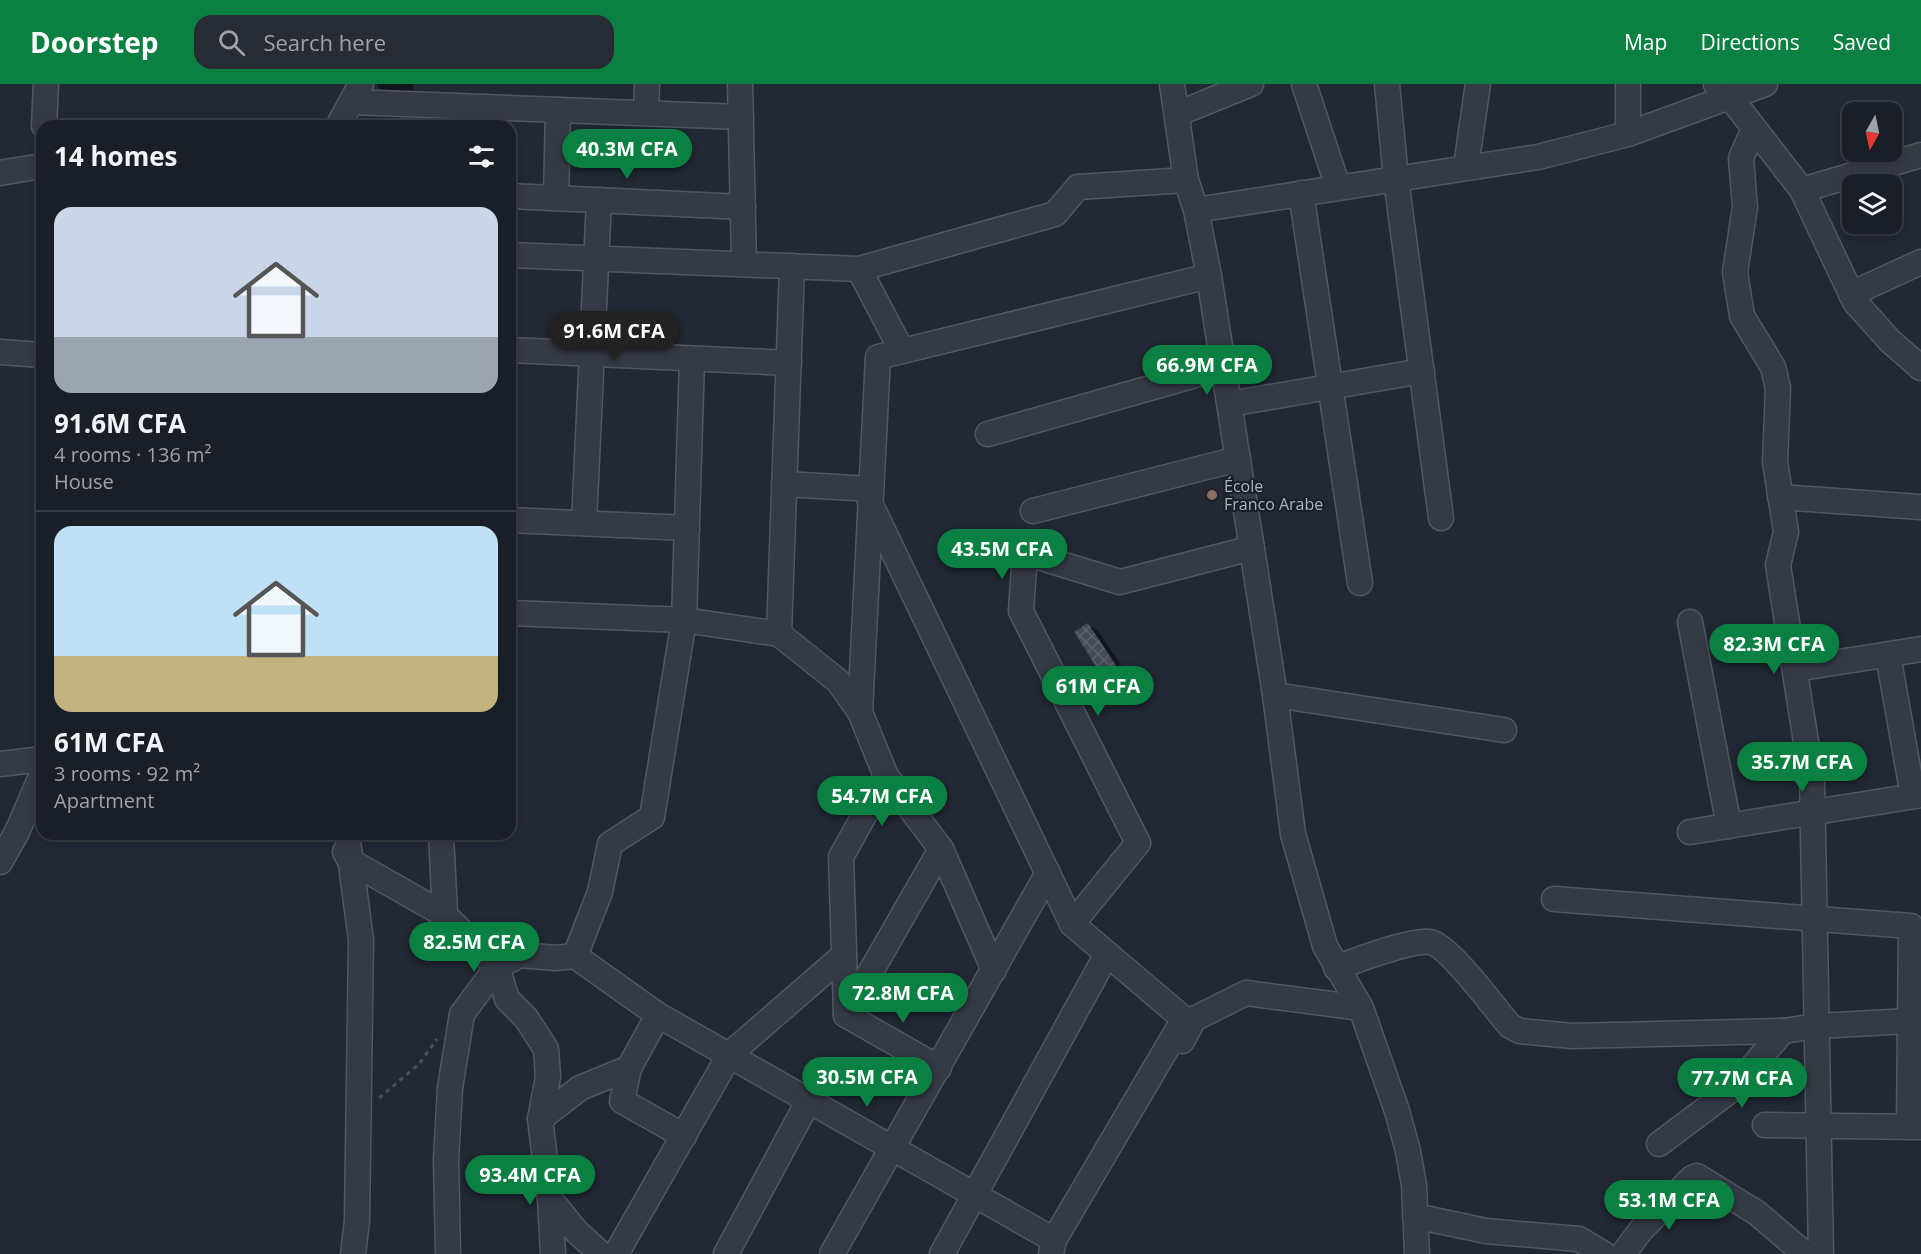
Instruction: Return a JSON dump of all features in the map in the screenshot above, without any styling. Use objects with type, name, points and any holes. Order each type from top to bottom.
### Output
[{"type":"street","points":[[44,120],[46,84]]},
{"type":"street","points":[[646,113],[647,84]]},
{"type":"street","points":[[740,84],[744,264]]},
{"type":"street","points":[[1172,84],[1186,180],[1196,210],[1209,276],[1230,404],[1275,695],[1293,834],[1325,946],[1336,969],[1361,1008],[1408,1150],[1416,1216],[1417,1254]]},
{"type":"street","points":[[1177,114],[1251,84]]},
{"type":"street","points":[[1304,84],[1338,187]]},
{"type":"street","points":[[1387,84],[1396,179],[1441,518]]},
{"type":"street","points":[[1466,166],[1478,84]]},
{"type":"street","points":[[1628,84],[1628,134]]},
{"type":"street","points":[[1196,210],[1466,166],[1538,157],[1628,134],[1723,91],[1765,84]]},
{"type":"street","points":[[1723,91],[1802,190],[1855,302],[1890,341],[1921,368]]},
{"type":"street","points":[[341,120],[357,93],[558,110],[741,117]]},
{"type":"street","points":[[556,198],[558,110]]},
{"type":"street","points":[[1755,129],[1741,158],[1745,207],[1735,272],[1742,315],[1773,367],[1778,388],[1775,462],[1786,532],[1778,564],[1812,780],[1821,1254]]},
{"type":"street","points":[[1802,190],[1921,154]]},
{"type":"street","points":[[0,173],[36,167]]},
{"type":"street","points":[[516,255],[859,269],[1055,214],[1078,187],[1186,180]]},
{"type":"street","points":[[1301,193],[1360,583]]},
{"type":"street","points":[[516,196],[743,207]]},
{"type":"street","points":[[584,523],[598,200]]},
{"type":"street","points":[[1851,294],[1921,262]]},
{"type":"street","points":[[779,634],[792,266]]},
{"type":"street","points":[[859,269],[902,351]]},
{"type":"street","points":[[860,712],[878,357],[1209,276]]},
{"type":"street","points":[[516,350],[789,363]]},
{"type":"street","points":[[0,352],[36,355]]},
{"type":"street","points":[[575,956],[600,892],[610,844],[652,817],[684,620],[692,359]]},
{"type":"street","points":[[988,434],[1224,367]]},
{"type":"street","points":[[1230,404],[1422,371]]},
{"type":"street","points":[[1033,511],[1238,459]]},
{"type":"street","points":[[784,484],[870,496]]},
{"type":"street","points":[[870,496],[1072,924],[1184,1019],[1056,1249]]},
{"type":"street","points":[[1780,497],[1921,507]]},
{"type":"street","points":[[516,520],[687,528]]},
{"type":"street","points":[[1072,924],[1138,843],[1021,610],[1025,553],[1120,582],[1252,548]]},
{"type":"street","points":[[516,613],[684,620],[779,634],[838,681],[860,712],[886,776],[941,849],[993,970]]},
{"type":"street","points":[[1690,622],[1729,826]]},
{"type":"street","points":[[1795,669],[1921,649]]},
{"type":"street","points":[[1690,832],[1917,795],[1888,655]]},
{"type":"street","points":[[1275,695],[1504,730]]},
{"type":"street","points":[[0,764],[36,760]]},
{"type":"street","points":[[846,1015],[841,857],[886,776]]},
{"type":"street","points":[[0,862],[17,832],[36,788]]},
{"type":"street","points":[[339,840],[350,861],[445,915],[497,967],[507,999],[526,1018],[546,1049],[548,1077],[540,1119],[550,1199],[553,1254]]},
{"type":"street","points":[[348,840],[361,940],[357,1221],[353,1254]]},
{"type":"street","points":[[441,840],[445,915]]},
{"type":"street","points":[[846,1015],[941,849]]},
{"type":"street","points":[[832,1254],[1048,873]]},
{"type":"street","points":[[1554,899],[1911,926],[1915,1022],[1915,1127],[1765,1125]]},
{"type":"street","points":[[1336,969],[1376,953],[1430,942],[1446,950],[1510,1026],[1520,1031],[1572,1036],[1783,1030],[1817,1026],[1915,1022]]},
{"type":"street","points":[[942,1254],[1107,954]]},
{"type":"street","points":[[448,1254],[446,1160],[449,1100],[462,1014],[497,967],[520,955],[555,958],[575,956],[658,1015],[975,1194],[1056,1249]]},
{"type":"street","points":[[616,1254],[730,1054],[844,955]]},
{"type":"street","points":[[1056,1249],[1194,1019],[1246,993],[1361,1008]]},
{"type":"street","points":[[658,1015],[629,1068],[622,1101],[684,1137]]},
{"type":"street","points":[[846,1015],[939,1068]]},
{"type":"street","points":[[1659,1144],[1735,1088],[1783,1030]]},
{"type":"street","points":[[540,1119],[580,1088],[629,1068]]},
{"type":"street","points":[[726,1254],[809,1100]]},
{"type":"street","points":[[1623,1254],[1641,1230],[1692,1178],[1697,1176],[1757,1213],[1805,1254]]},
{"type":"street","points":[[550,1199],[576,1231],[601,1254]]},
{"type":"street","points":[[1416,1216],[1486,1231],[1577,1246],[1604,1254]]},
{"type":"street","points":[[342,1254],[357,1221]]},
{"type":"path","points":[[358,1113],[419,1064],[440,1035]]},
{"type":"building","points":[[1088,623],[1123,676],[1127,693],[1117,699],[1074,632]]},
{"type":"place","name":"École Franco Arabe","points":[[1212,495]]}]
